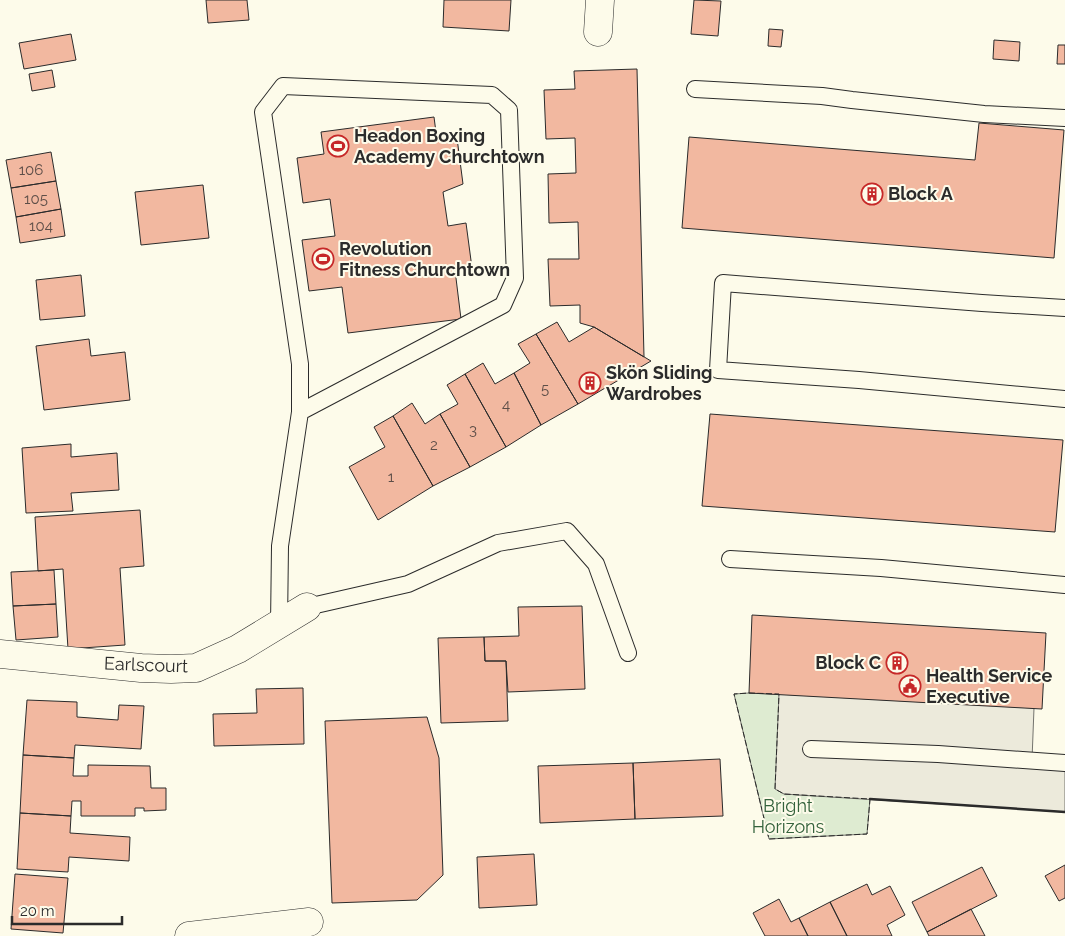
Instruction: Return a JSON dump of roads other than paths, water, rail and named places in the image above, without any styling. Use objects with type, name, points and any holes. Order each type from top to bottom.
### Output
[{"type":"street","points":[[598,32],[600,0]]},
{"type":"street","name":"Earlscourt","points":[[0,654],[141,668],[196,668],[238,649],[307,608]]},
{"type":"street","points":[[189,936],[309,922]]},
{"type":"lane","points":[[279,625],[280,546],[300,412],[300,364],[263,112],[284,86],[492,94],[509,110],[515,278],[503,305],[300,412]]},
{"type":"lane","points":[[696,89],[822,96],[984,114],[1065,118]]},
{"type":"lane","points":[[1065,308],[723,283],[718,370],[859,380],[1065,399]]},
{"type":"lane","points":[[307,608],[408,584],[498,543],[567,531],[596,564],[628,653]]},
{"type":"lane","points":[[730,559],[881,568],[1065,585]]},
{"type":"lane","points":[[811,749],[938,754],[1065,763]]},
{"type":"place","name":"Headon Boxing Academy Churchtown","points":[[338,146]]},
{"type":"place","name":"Block A","points":[[872,194]]},
{"type":"place","name":"Revolution Fitness Churchtown","points":[[323,259]]},
{"type":"place","name":"Skön Sliding Wardrobes","points":[[590,383]]},
{"type":"place","name":"Block C","points":[[897,663]]},
{"type":"place","name":"Health Service Executive","points":[[910,686]]},
{"type":"park label","name":"Bright Horizons","points":[[788,816]]}]
